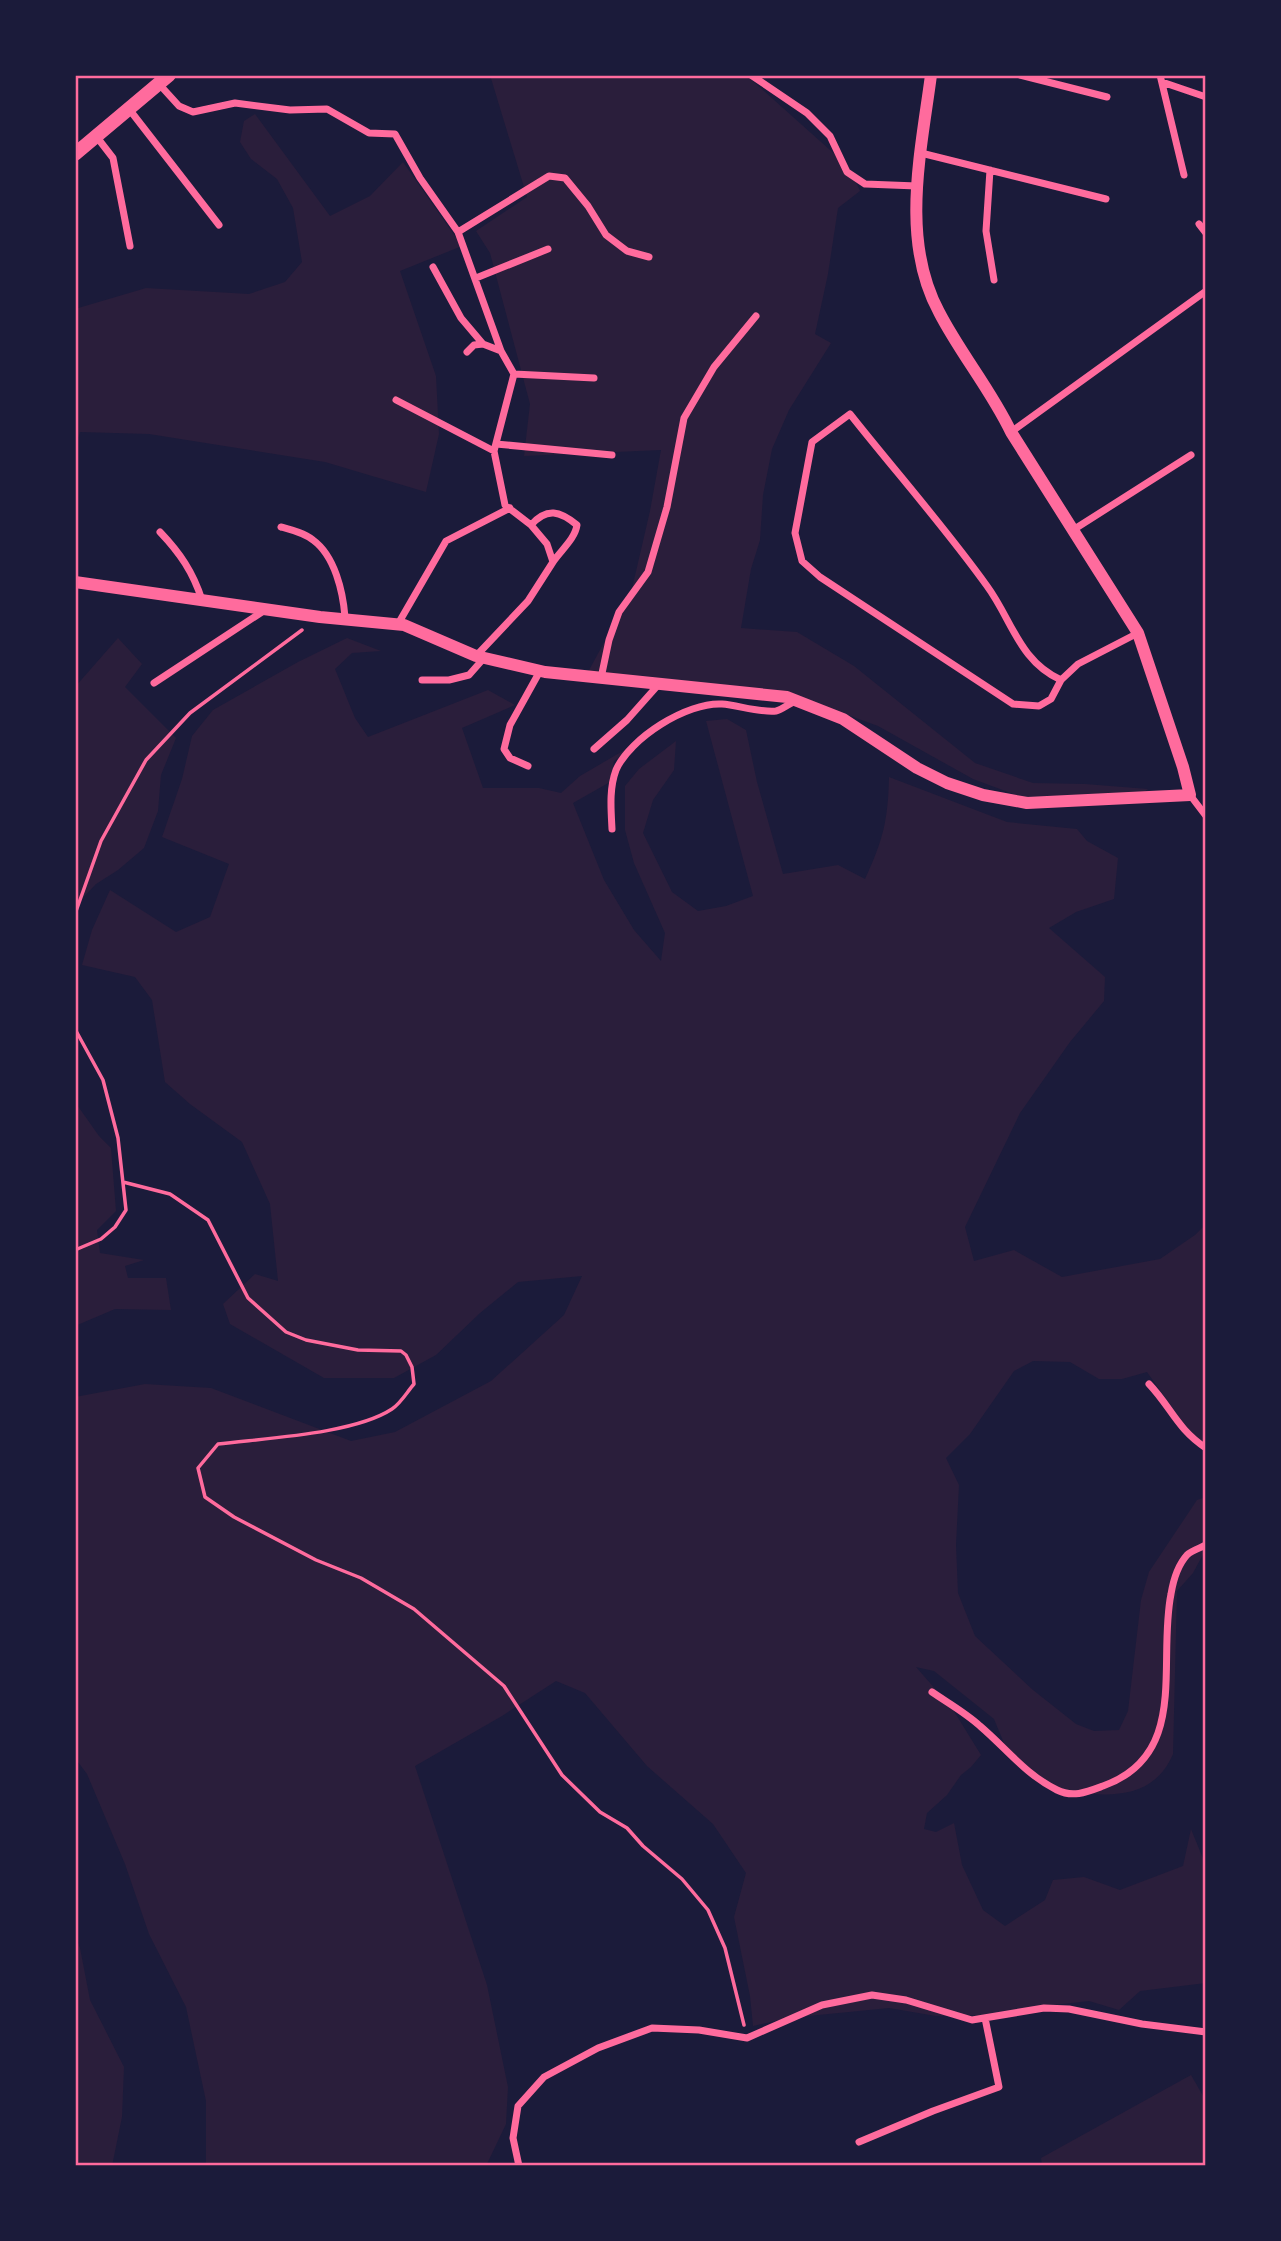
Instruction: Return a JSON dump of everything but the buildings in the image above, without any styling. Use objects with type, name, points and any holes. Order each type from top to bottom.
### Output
[{"type":"main road","points":[[75,154],[164,80]]},
{"type":"street","points":[[751,75],[807,113],[830,136],[847,172],[865,184],[917,186]]},
{"type":"street","points":[[931,75],[917,186],[916,224],[927,286],[939,313],[1001,411],[1011,432],[1138,633],[1184,767],[1190,795],[1206,816]]},
{"type":"street","points":[[1020,75],[1107,97]]},
{"type":"street","points":[[1161,79],[1206,97]]},
{"type":"street","points":[[1161,79],[1184,175]]},
{"type":"street","points":[[164,80],[179,106],[193,113],[235,103],[290,110],[327,109],[369,133],[395,134],[420,178],[458,233],[501,351],[514,374],[495,448],[505,505],[531,525],[547,544],[553,562]]},
{"type":"street","points":[[129,109],[219,225]]},
{"type":"street","points":[[96,136],[113,158],[130,246]]},
{"type":"street","points":[[921,153],[1106,199]]},
{"type":"street","points":[[990,170],[986,231],[994,280]]},
{"type":"street","points":[[458,233],[549,176],[565,178],[588,206],[606,235],[627,251],[649,257]]},
{"type":"street","points":[[1199,224],[1206,233]]},
{"type":"street","points":[[476,278],[548,249]]},
{"type":"street","points":[[433,267],[461,318],[483,344]]},
{"type":"street","points":[[1011,432],[1206,290]]},
{"type":"street","points":[[601,678],[609,640],[619,612],[648,572],[667,507],[684,418],[714,367],[757,316]]},
{"type":"street","points":[[467,352],[474,345],[483,344],[501,351]]},
{"type":"street","points":[[514,374],[594,377]]},
{"type":"street","points":[[396,400],[495,448],[612,455]]},
{"type":"street","points":[[1061,680],[1043,672],[1027,655],[988,587],[850,414],[812,442],[795,533],[802,562],[820,577],[1013,704],[1039,706],[1051,699],[1061,680],[1078,664],[1138,633]]},
{"type":"street","points":[[1073,530],[1191,455]]},
{"type":"street","points":[[398,624],[446,541],[510,508]]},
{"type":"street","points":[[422,680],[449,680],[469,674],[480,657],[528,601],[565,545],[575,535],[577,525],[565,515],[548,513],[539,516],[531,525]]},
{"type":"street","points":[[281,527],[314,540],[328,556],[343,594],[345,617]]},
{"type":"street","points":[[160,533],[180,553],[195,578],[202,601]]},
{"type":"street","points":[[75,582],[320,617],[345,617],[398,624],[480,657],[540,671],[787,697],[843,719],[916,768],[947,783],[984,795],[1027,803],[1190,795]]},
{"type":"street","points":[[154,683],[265,609]]},
{"type":"street","points":[[528,766],[510,758],[504,749],[510,725],[540,671]]},
{"type":"street","points":[[594,749],[627,720],[660,684]]},
{"type":"street","points":[[612,829],[611,795],[615,773],[622,758],[653,729],[686,711],[719,704],[776,711],[795,701]]},
{"type":"street","points":[[1149,1384],[1162,1398],[1188,1437],[1206,1448]]},
{"type":"street","points":[[932,1692],[979,1725],[1028,1774],[1060,1792],[1073,1796],[1107,1785],[1136,1767],[1158,1736],[1167,1700],[1166,1619],[1174,1580],[1188,1555],[1206,1545]]},
{"type":"street","points":[[519,2166],[513,2138],[518,2106],[544,2077],[598,2048],[652,2028],[699,2030],[747,2038],[822,2005],[872,1995],[905,2000],[972,2020],[1044,2008],[1069,2009],[1142,2024],[1206,2032]]},
{"type":"street","points":[[859,2142],[933,2110],[999,2087],[985,2018]]},
{"type":"path","points":[[75,914],[101,841],[146,760],[190,713],[320,617]]},
{"type":"path","points":[[75,1029],[103,1080],[118,1138],[126,1210],[115,1227],[101,1238],[75,1250]]},
{"type":"path","points":[[123,1182],[170,1194],[208,1220],[248,1298],[286,1332],[306,1340],[358,1350],[401,1351],[406,1355],[412,1367],[414,1384],[394,1408],[367,1421],[345,1427],[218,1444],[198,1468],[205,1497],[234,1517],[316,1560],[361,1578],[414,1609],[504,1686],[562,1775],[600,1812],[627,1828],[643,1846],[682,1879],[708,1910],[724,1948],[747,2038]]},
{"type":"shaded area","points":[[490,75],[746,75],[849,167],[860,191],[838,208],[815,334],[831,343],[789,410],[772,449],[763,495],[760,540],[751,569],[741,628],[797,632],[854,666],[975,763],[1033,783],[1148,789],[1137,798],[1024,798],[973,779],[878,726],[790,694],[645,676],[588,672],[631,593],[661,450],[524,456],[530,404],[490,253],[476,231],[527,197]]},
{"type":"shaded area","points":[[255,114],[330,216],[370,196],[403,162],[462,246],[400,271],[436,376],[439,434],[426,492],[325,462],[149,434],[80,432],[75,447],[75,309],[146,288],[249,294],[285,282],[302,262],[293,208],[277,179],[251,159],[240,142],[244,121]]},
{"type":"shaded area","points":[[118,638],[142,664],[125,687],[176,738],[161,775],[158,811],[144,848],[96,884],[75,906],[75,687]]},
{"type":"shaded area","points":[[347,638],[381,651],[352,653],[335,669],[355,718],[368,737],[488,690],[515,705],[462,728],[483,788],[539,788],[561,793],[580,776],[652,734],[614,761],[610,782],[573,803],[604,880],[634,930],[661,961],[665,933],[634,863],[625,830],[625,786],[639,769],[676,741],[674,770],[653,800],[643,833],[672,892],[698,911],[726,906],[753,896],[706,721],[727,719],[746,730],[757,782],[783,874],[838,865],[865,879],[883,830],[889,777],[1007,822],[1077,829],[1087,841],[1118,858],[1114,899],[1076,912],[1049,928],[1105,977],[1104,1001],[1070,1042],[1020,1113],[965,1227],[974,1261],[1014,1250],[1062,1277],[1160,1259],[1206,1224],[1206,1445],[1189,1431],[1147,1372],[1122,1379],[1099,1379],[1070,1362],[1033,1361],[1014,1371],[970,1434],[946,1458],[959,1485],[956,1545],[958,1593],[975,1636],[1033,1690],[1076,1724],[1094,1731],[1119,1730],[1128,1711],[1141,1600],[1149,1572],[1197,1500],[1206,1497],[1206,1549],[1193,1573],[1177,1591],[1173,1754],[1163,1771],[1150,1783],[1135,1790],[1119,1794],[1101,1794],[1047,1789],[1006,1748],[994,1719],[934,1671],[916,1667],[952,1708],[981,1755],[961,1775],[947,1795],[927,1813],[924,1829],[936,1832],[954,1823],[962,1865],[983,1910],[1005,1926],[1045,1900],[1053,1880],[1084,1877],[1120,1890],[1183,1866],[1191,1829],[1206,1866],[1206,1983],[1140,1991],[1119,2010],[1089,2001],[1028,2008],[1008,2015],[936,2016],[889,2008],[788,2018],[753,2026],[750,1996],[734,1917],[746,1873],[713,1824],[647,1766],[585,1693],[556,1681],[415,1766],[487,1985],[508,2087],[506,2124],[486,2166],[206,2166],[206,2101],[186,2007],[149,1934],[125,1864],[87,1774],[75,1758],[75,1397],[145,1384],[211,1388],[351,1441],[395,1432],[491,1381],[564,1315],[582,1276],[518,1282],[480,1313],[436,1355],[394,1378],[324,1378],[230,1324],[223,1304],[255,1274],[278,1281],[270,1204],[242,1142],[165,1082],[152,1000],[135,977],[82,965],[92,930],[110,890],[176,932],[210,917],[229,864],[162,837],[182,779],[192,736],[213,710]]},
{"type":"shaded area","points":[[75,1102],[111,1148],[116,1211],[97,1230],[100,1253],[144,1260],[125,1266],[128,1278],[166,1278],[171,1310],[115,1309],[75,1326]]},
{"type":"shaded area","points":[[75,1935],[90,2000],[124,2067],[122,2117],[112,2166],[75,2166]]},
{"type":"shaded area","points":[[1191,2075],[1206,2101],[1206,2166],[1042,2166],[1041,2158]]}]
